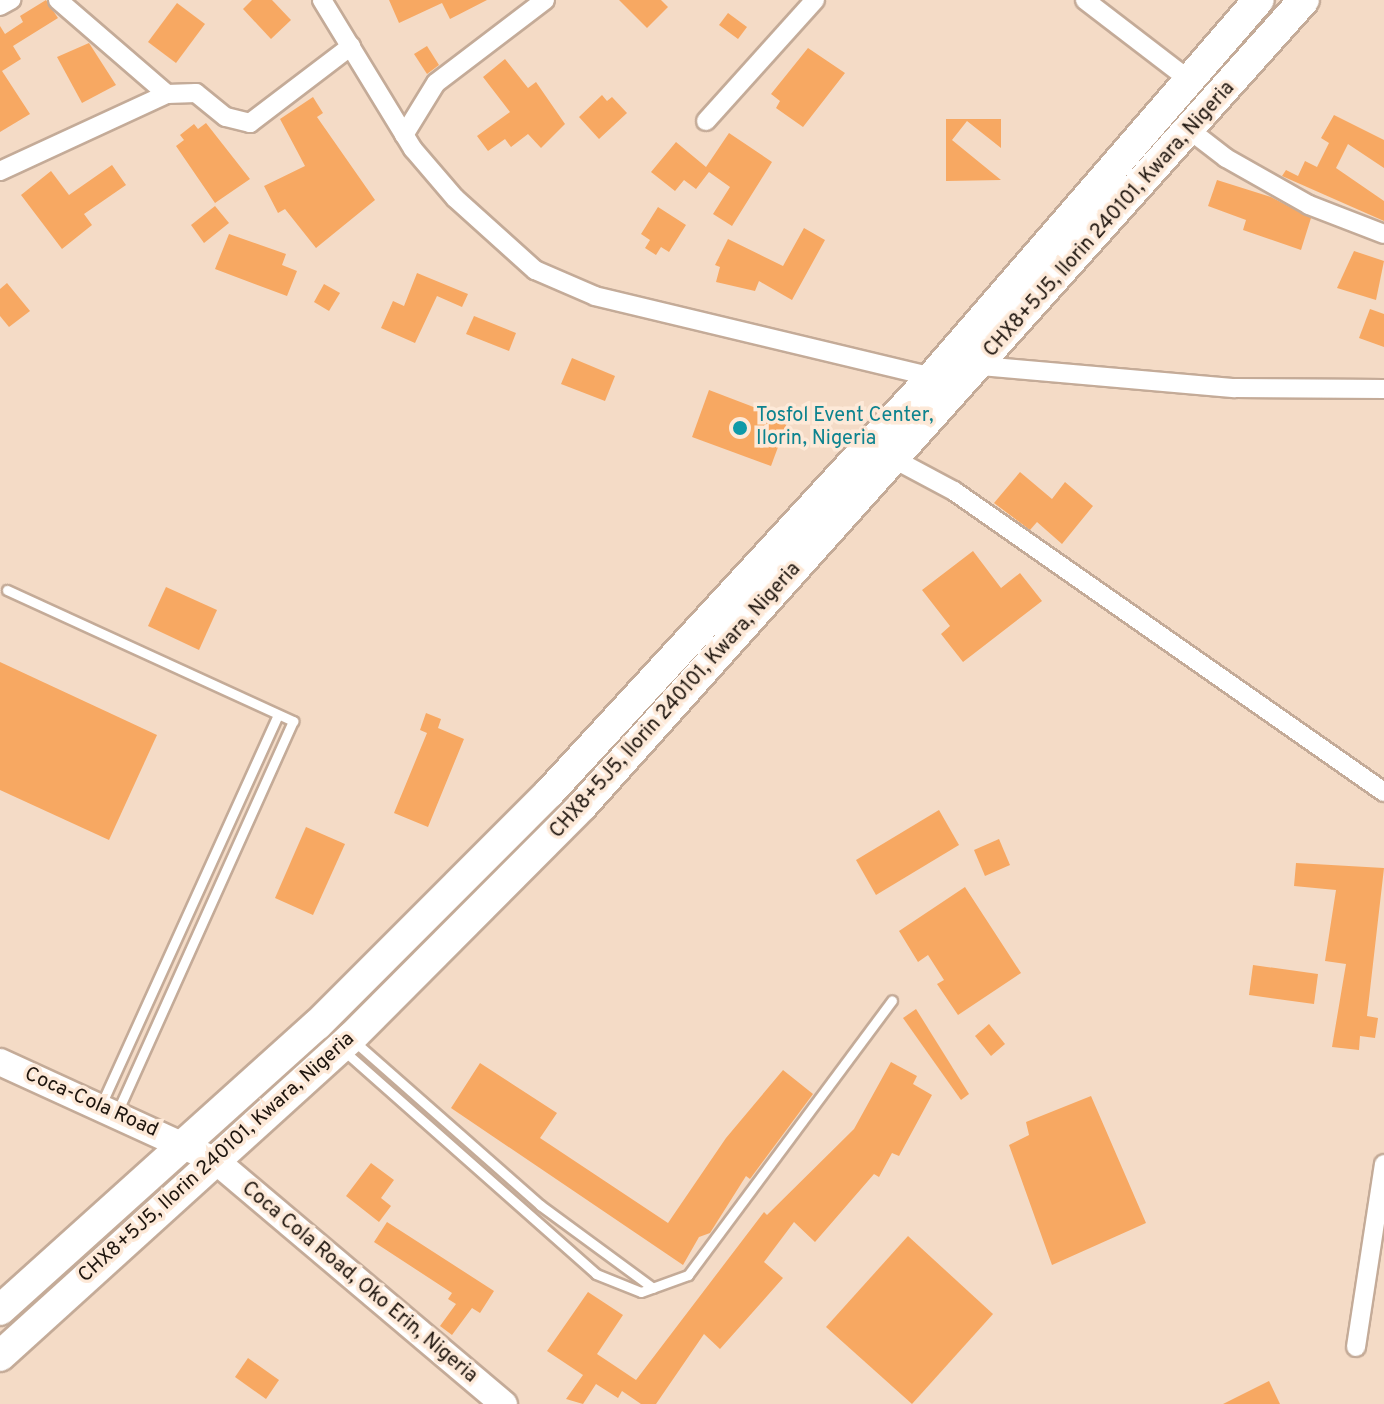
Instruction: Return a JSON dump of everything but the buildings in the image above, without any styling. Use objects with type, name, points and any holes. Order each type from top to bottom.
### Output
[{"type":"main road","name":"CHX8+5J5, Ilorin 240101, Kwara, Nigeria","points":[[0,1310],[317,1025],[469,876],[932,377],[1259,0]]},
{"type":"main road","name":"CHX8+5J5, Ilorin 240101, Kwara, Nigeria","points":[[0,1356],[345,1042],[582,806],[981,366],[1304,0]]},
{"type":"street","points":[[0,6],[11,0]]},
{"type":"street","points":[[58,0],[167,94]]},
{"type":"street","points":[[322,0],[404,135],[455,198],[535,270],[595,296],[932,377]]},
{"type":"street","points":[[404,135],[436,83],[545,0]]},
{"type":"street","points":[[706,121],[815,0]]},
{"type":"street","points":[[1085,0],[1188,79]]},
{"type":"street","points":[[0,171],[167,94],[196,93],[226,117],[250,123],[351,46]]},
{"type":"street","points":[[1191,131],[1226,158],[1309,205],[1384,234]]},
{"type":"street","points":[[981,366],[1235,388],[1384,389]]},
{"type":"street","points":[[894,459],[954,491],[1384,792]]},
{"type":"street","name":"Coca-Cola Road","points":[[0,1062],[216,1161]]},
{"type":"street","name":"Coca Cola Road, Oko Erin, Nigeria","points":[[216,1161],[504,1404]]},
{"type":"street","points":[[1356,1347],[1384,1164]]},
{"type":"lane","points":[[7,590],[293,721],[108,1111]]},
{"type":"lane","points":[[108,1111],[278,715]]},
{"type":"lane","points":[[345,1042],[596,1274],[633,1291],[653,1288],[688,1275],[892,1000]]},
{"type":"lane","points":[[345,1042],[608,1260],[653,1288]]},
{"type":"place","name":"Tosfol Event Center, Ilorin, Nigeria","points":[[740,428]]}]
